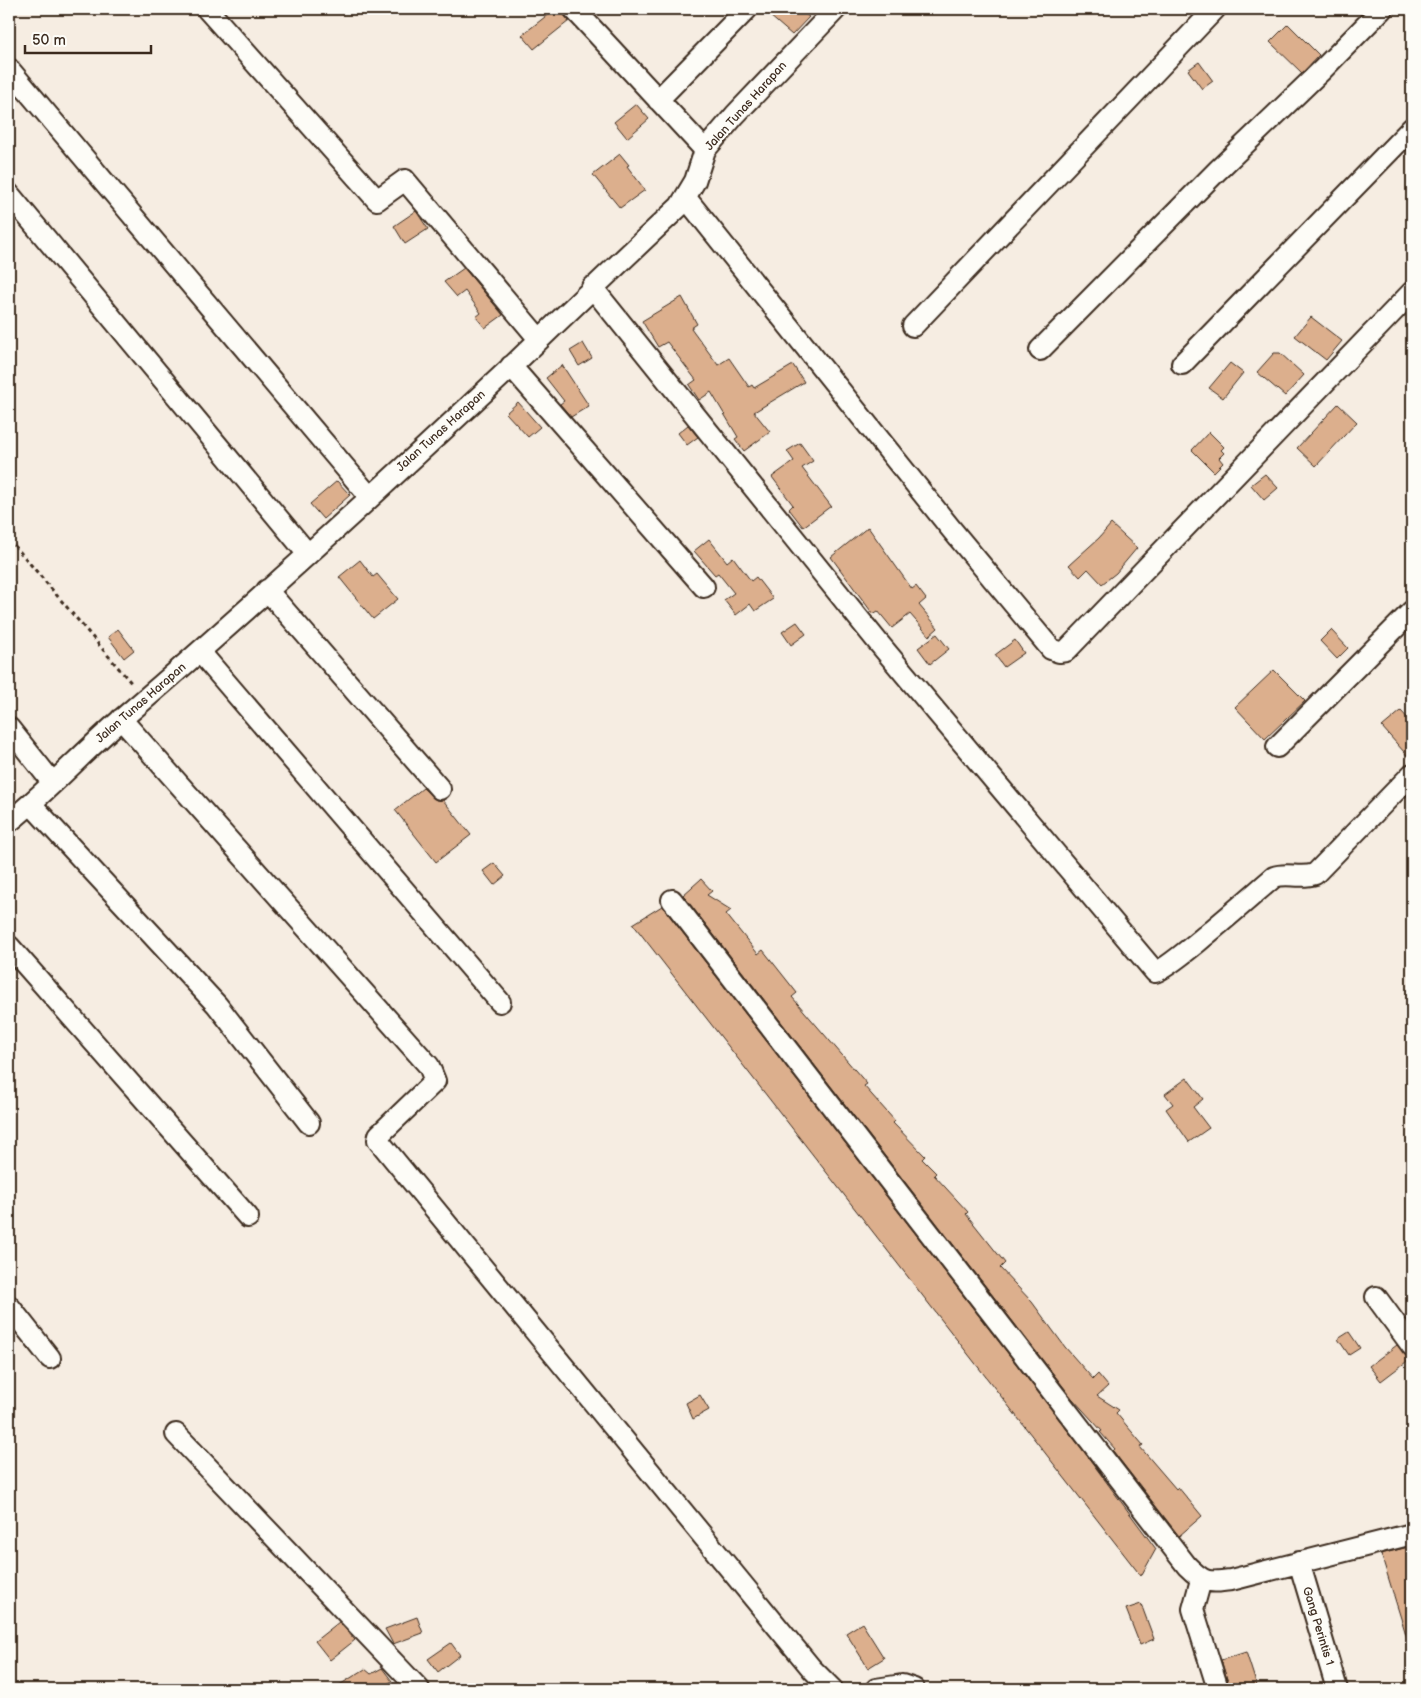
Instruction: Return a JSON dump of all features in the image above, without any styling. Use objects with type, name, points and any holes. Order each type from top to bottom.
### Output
[{"type":"street","points":[[207,9],[377,200],[406,180],[539,339]]},
{"type":"street","points":[[574,9],[704,150]]},
{"type":"street","points":[[658,100],[747,9]]},
{"type":"street","name":"Jalan Tunas Harapan","points":[[9,822],[31,804],[52,782],[121,719],[200,652],[511,366],[686,198],[695,181],[704,150],[836,9]]},
{"type":"street","points":[[913,326],[1215,9]]},
{"type":"street","points":[[1040,350],[1210,178],[1382,9]]},
{"type":"street","points":[[9,69],[369,496]]},
{"type":"street","points":[[1182,364],[1412,128]]},
{"type":"street","points":[[9,194],[308,553]]},
{"type":"street","points":[[686,198],[952,530],[1051,649],[1059,652],[1066,651],[1412,292]]},
{"type":"street","points":[[592,287],[877,641],[1155,972],[1160,971],[1182,954],[1274,877],[1286,875],[1300,878],[1315,874],[1412,774]]},
{"type":"street","points":[[511,366],[704,587]]},
{"type":"street","points":[[267,590],[440,789]]},
{"type":"street","points":[[1277,747],[1412,611]]},
{"type":"street","points":[[200,652],[500,1002]]},
{"type":"street","points":[[121,719],[430,1066],[434,1081],[379,1135],[378,1140],[812,1669],[832,1689]]},
{"type":"street","points":[[9,728],[52,782]]},
{"type":"street","points":[[31,804],[216,1005],[309,1123]]},
{"type":"street","points":[[672,900],[1181,1558],[1201,1580],[1213,1583],[1231,1580],[1412,1534]]},
{"type":"street","points":[[9,946],[248,1217]]},
{"type":"street","points":[[1376,1297],[1412,1346]]},
{"type":"street","points":[[9,1306],[50,1358]]},
{"type":"street","points":[[176,1434],[418,1689]]},
{"type":"street","name":"Gang Perintis 1","points":[[1299,1562],[1337,1689]]},
{"type":"street","points":[[1201,1580],[1193,1609],[1218,1689]]},
{"type":"street","points":[[876,1689],[902,1685],[914,1689]]},
{"type":"path","points":[[9,539],[144,699]]},
{"type":"building","points":[[555,9],[559,9],[569,21],[534,49],[522,35]]},
{"type":"building","points":[[762,9],[799,9],[809,17],[792,35]]},
{"type":"building","points":[[1288,24],[1319,55],[1302,73],[1270,42]]},
{"type":"building","points":[[1199,62],[1213,81],[1202,89],[1188,70]]},
{"type":"building","points":[[636,104],[649,119],[627,138],[614,122]]},
{"type":"building","points":[[620,154],[645,190],[620,208],[593,175]]},
{"type":"building","points":[[416,211],[428,229],[405,244],[394,226]]},
{"type":"building","points":[[464,268],[503,315],[485,328],[476,317],[481,313],[465,291],[457,297],[444,282]]},
{"type":"building","points":[[682,297],[697,324],[691,328],[718,365],[729,358],[749,387],[752,385],[754,388],[793,365],[804,382],[754,412],[770,432],[744,451],[735,439],[738,437],[711,392],[699,400],[689,385],[696,380],[667,342],[658,347],[642,321]]},
{"type":"building","points":[[1311,317],[1342,341],[1326,360],[1295,336]]},
{"type":"building","points":[[583,343],[592,358],[579,366],[570,351]]},
{"type":"building","points":[[1274,353],[1280,353],[1304,375],[1285,396],[1257,372]]},
{"type":"building","points":[[1230,363],[1243,373],[1223,398],[1209,388]]},
{"type":"building","points":[[562,365],[589,406],[571,417],[560,404],[564,401],[546,378]]},
{"type":"building","points":[[518,402],[540,427],[528,437],[506,413]]},
{"type":"building","points":[[1338,404],[1357,422],[1316,466],[1297,448]]},
{"type":"building","points":[[688,425],[698,437],[687,445],[678,433]]},
{"type":"building","points":[[1209,432],[1224,447],[1221,450],[1224,453],[1219,458],[1223,463],[1214,472],[1192,450]]},
{"type":"building","points":[[800,443],[813,461],[802,468],[831,506],[803,527],[789,509],[793,505],[772,477],[794,461],[787,451]]},
{"type":"building","points":[[1265,474],[1278,488],[1264,500],[1251,485]]},
{"type":"building","points":[[337,481],[350,495],[323,519],[310,504]]},
{"type":"building","points":[[1111,524],[1137,548],[1116,573],[1102,584],[1088,569],[1080,577],[1069,565],[1099,538]]},
{"type":"building","points":[[868,527],[912,589],[916,586],[926,599],[919,605],[938,628],[929,636],[910,614],[892,628],[878,611],[873,614],[831,557]]},
{"type":"building","points":[[709,539],[727,562],[733,557],[751,581],[756,577],[773,599],[755,611],[750,604],[736,615],[724,600],[734,593],[718,573],[715,575],[694,551]]},
{"type":"building","points":[[360,560],[373,577],[377,574],[398,599],[373,619],[339,577]]},
{"type":"building","points":[[797,622],[806,634],[791,645],[782,632]]},
{"type":"building","points":[[118,629],[134,650],[124,658],[108,637]]},
{"type":"building","points":[[1331,630],[1348,648],[1337,659],[1320,641]]},
{"type":"building","points":[[937,634],[949,649],[930,664],[918,648]]},
{"type":"building","points":[[1015,640],[1024,653],[1004,667],[995,655]]},
{"type":"building","points":[[1274,670],[1305,701],[1265,739],[1235,707]]},
{"type":"building","points":[[1401,711],[1412,723],[1412,761],[1382,727]]},
{"type":"building","points":[[423,788],[436,800],[443,800],[471,835],[436,862],[395,810]]},
{"type":"building","points":[[494,863],[505,876],[494,885],[483,871]]},
{"type":"building","points":[[701,879],[712,891],[707,895],[731,910],[726,914],[758,954],[763,950],[797,993],[792,997],[867,1084],[864,1086],[895,1121],[893,1123],[925,1156],[922,1159],[968,1212],[966,1214],[1005,1263],[1000,1268],[1032,1302],[1065,1347],[1093,1379],[1098,1374],[1108,1386],[1097,1396],[1119,1410],[1116,1413],[1143,1445],[1140,1447],[1176,1489],[1178,1487],[1202,1516],[1179,1536],[1113,1451],[1115,1449],[1100,1432],[1102,1431],[1072,1398],[683,895]]},
{"type":"building","points":[[662,906],[1082,1449],[1156,1549],[1141,1576],[633,924]]},
{"type":"building","points":[[1187,1078],[1203,1099],[1193,1107],[1209,1128],[1189,1142],[1166,1109],[1173,1104],[1165,1094]]},
{"type":"building","points":[[1349,1332],[1360,1348],[1349,1355],[1338,1339]]},
{"type":"building","points":[[1397,1345],[1410,1359],[1381,1381],[1369,1366]]},
{"type":"building","points":[[700,1395],[709,1410],[693,1419],[686,1403]]},
{"type":"building","points":[[1412,1546],[1412,1641],[1408,1641],[1381,1554]]},
{"type":"building","points":[[1141,1604],[1154,1639],[1140,1645],[1126,1609]]},
{"type":"building","points":[[417,1617],[423,1633],[393,1644],[385,1629]]},
{"type":"building","points":[[339,1622],[355,1640],[330,1660],[315,1641]]},
{"type":"building","points":[[862,1623],[884,1658],[868,1668],[846,1633]]},
{"type":"building","points":[[451,1643],[460,1655],[438,1672],[428,1659]]},
{"type":"building","points":[[1246,1652],[1258,1689],[1230,1689],[1221,1660]]},
{"type":"building","points":[[382,1668],[392,1681],[379,1689],[370,1689],[367,1684],[358,1689],[333,1689],[365,1669],[371,1674]]}]
